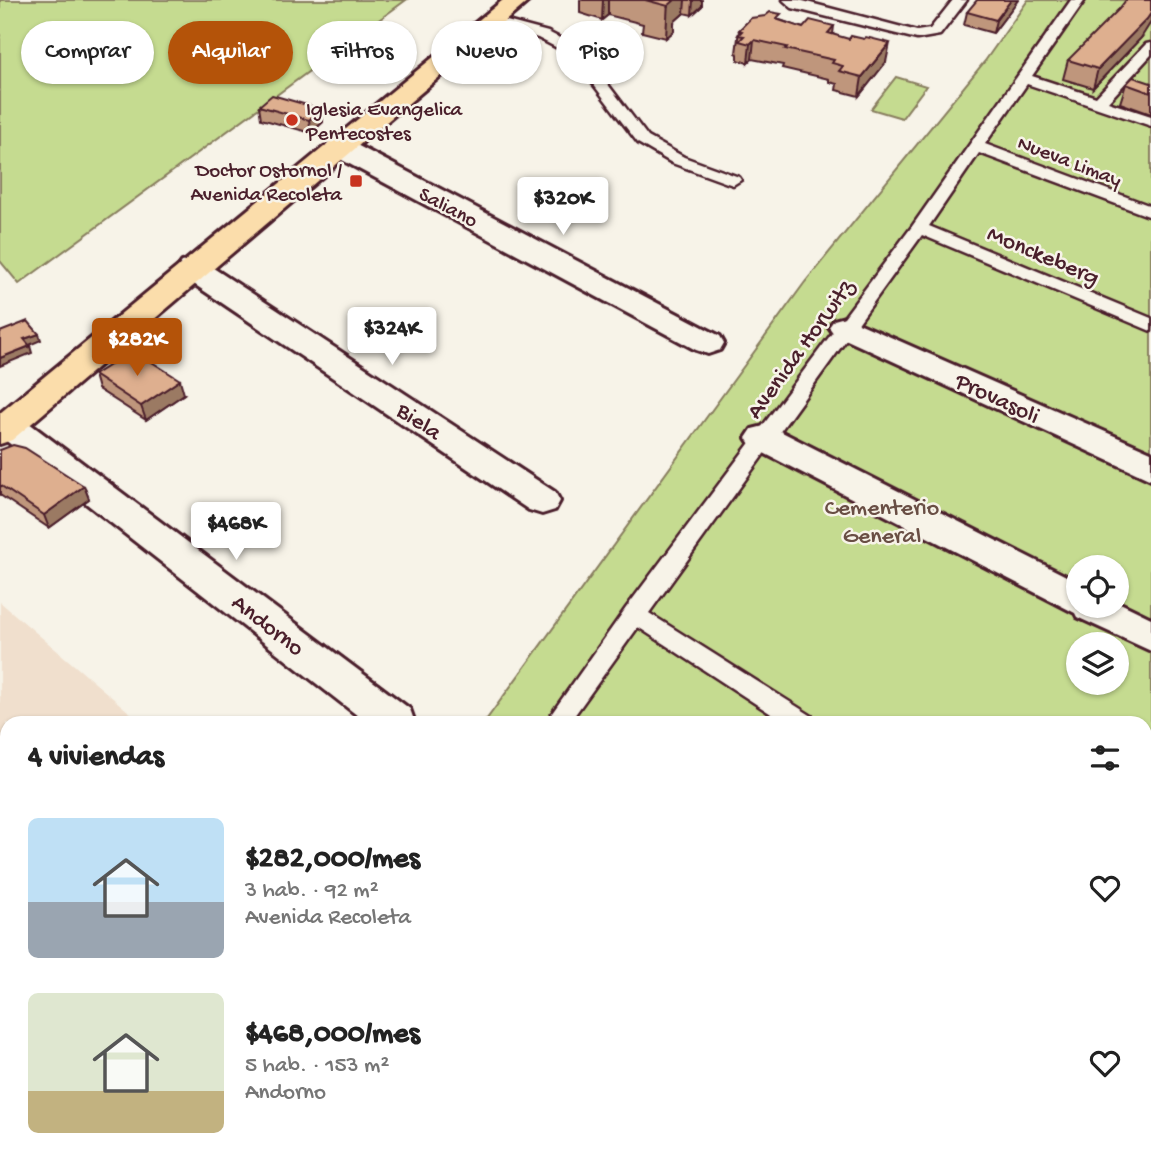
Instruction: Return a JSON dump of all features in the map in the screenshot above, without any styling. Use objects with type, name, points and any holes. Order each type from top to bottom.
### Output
[{"type":"main road","points":[[3,419],[490,11],[518,0]]},
{"type":"main road","points":[[3,419],[193,269],[339,147],[490,11]]},
{"type":"street","name":"Saliano","points":[[339,147],[708,343]]},
{"type":"street","name":"Biela","points":[[193,269],[542,501]]},
{"type":"street","name":"Provasoli","points":[[845,327],[1151,467]]},
{"type":"street","name":"Andorno","points":[[3,419],[389,716]]},
{"type":"street","points":[[764,438],[1066,593]]},
{"type":"street","points":[[1115,618],[1151,636]]},
{"type":"lane","points":[[790,0],[797,5],[917,35],[935,32],[960,0]]},
{"type":"lane","name":"Avenida Horwitz","points":[[561,716],[919,228],[1077,0]]},
{"type":"lane","points":[[490,11],[576,52],[643,140],[678,160],[733,180]]},
{"type":"lane","points":[[1099,103],[1151,47]]},
{"type":"lane","points":[[1025,78],[1151,121]]},
{"type":"lane","name":"Nueva Limay","points":[[975,146],[1151,212]]},
{"type":"lane","name":"Monckeberg","points":[[919,228],[1151,325]]},
{"type":"lane","points":[[634,614],[793,716]]},
{"type":"shaded area","points":[[0,602],[134,716],[0,716]]},
{"type":"green space","points":[[0,0],[406,0],[377,21],[307,21],[307,73],[293,83],[293,21],[168,21],[168,84],[292,84],[19,284],[0,261]]},
{"type":"green space","name":"Cementerio General","points":[[1028,0],[1151,0],[1151,716],[489,716],[805,282],[985,61]]},
{"type":"green space","points":[[896,77],[926,86],[902,118],[871,109]]},
{"type":"building","points":[[645,0],[675,0],[668,6]]},
{"type":"building","points":[[977,0],[1011,0],[996,20],[967,12]]},
{"type":"building","points":[[1126,0],[1151,0],[1151,13],[1147,19],[1098,69],[1068,60],[1119,9]]},
{"type":"building","points":[[770,12],[781,14],[776,19],[803,28],[810,20],[834,26],[828,33],[849,39],[851,36],[864,39],[866,37],[890,43],[862,77],[839,71],[843,66],[832,63],[834,60],[754,40],[750,44],[739,41],[744,36],[738,35],[742,31],[739,30],[751,18],[765,16]]},
{"type":"building","points":[[1133,77],[1151,83],[1151,93],[1126,84]]},
{"type":"building","points":[[272,95],[321,109],[309,120],[259,106]]},
{"type":"building","points":[[28,321],[39,334],[24,339],[30,346],[0,358],[0,332]]},
{"type":"building","points":[[133,350],[180,380],[141,406],[94,375]]},
{"type":"building","points":[[13,445],[25,448],[84,486],[44,515],[0,485],[0,450]]},
{"type":"place","name":"Iglesia Evangelica Pentecostes","points":[[292,120]]},
{"type":"place","name":"Doctor Ostornol / Avenida Recoleta","points":[[356,181]]}]
